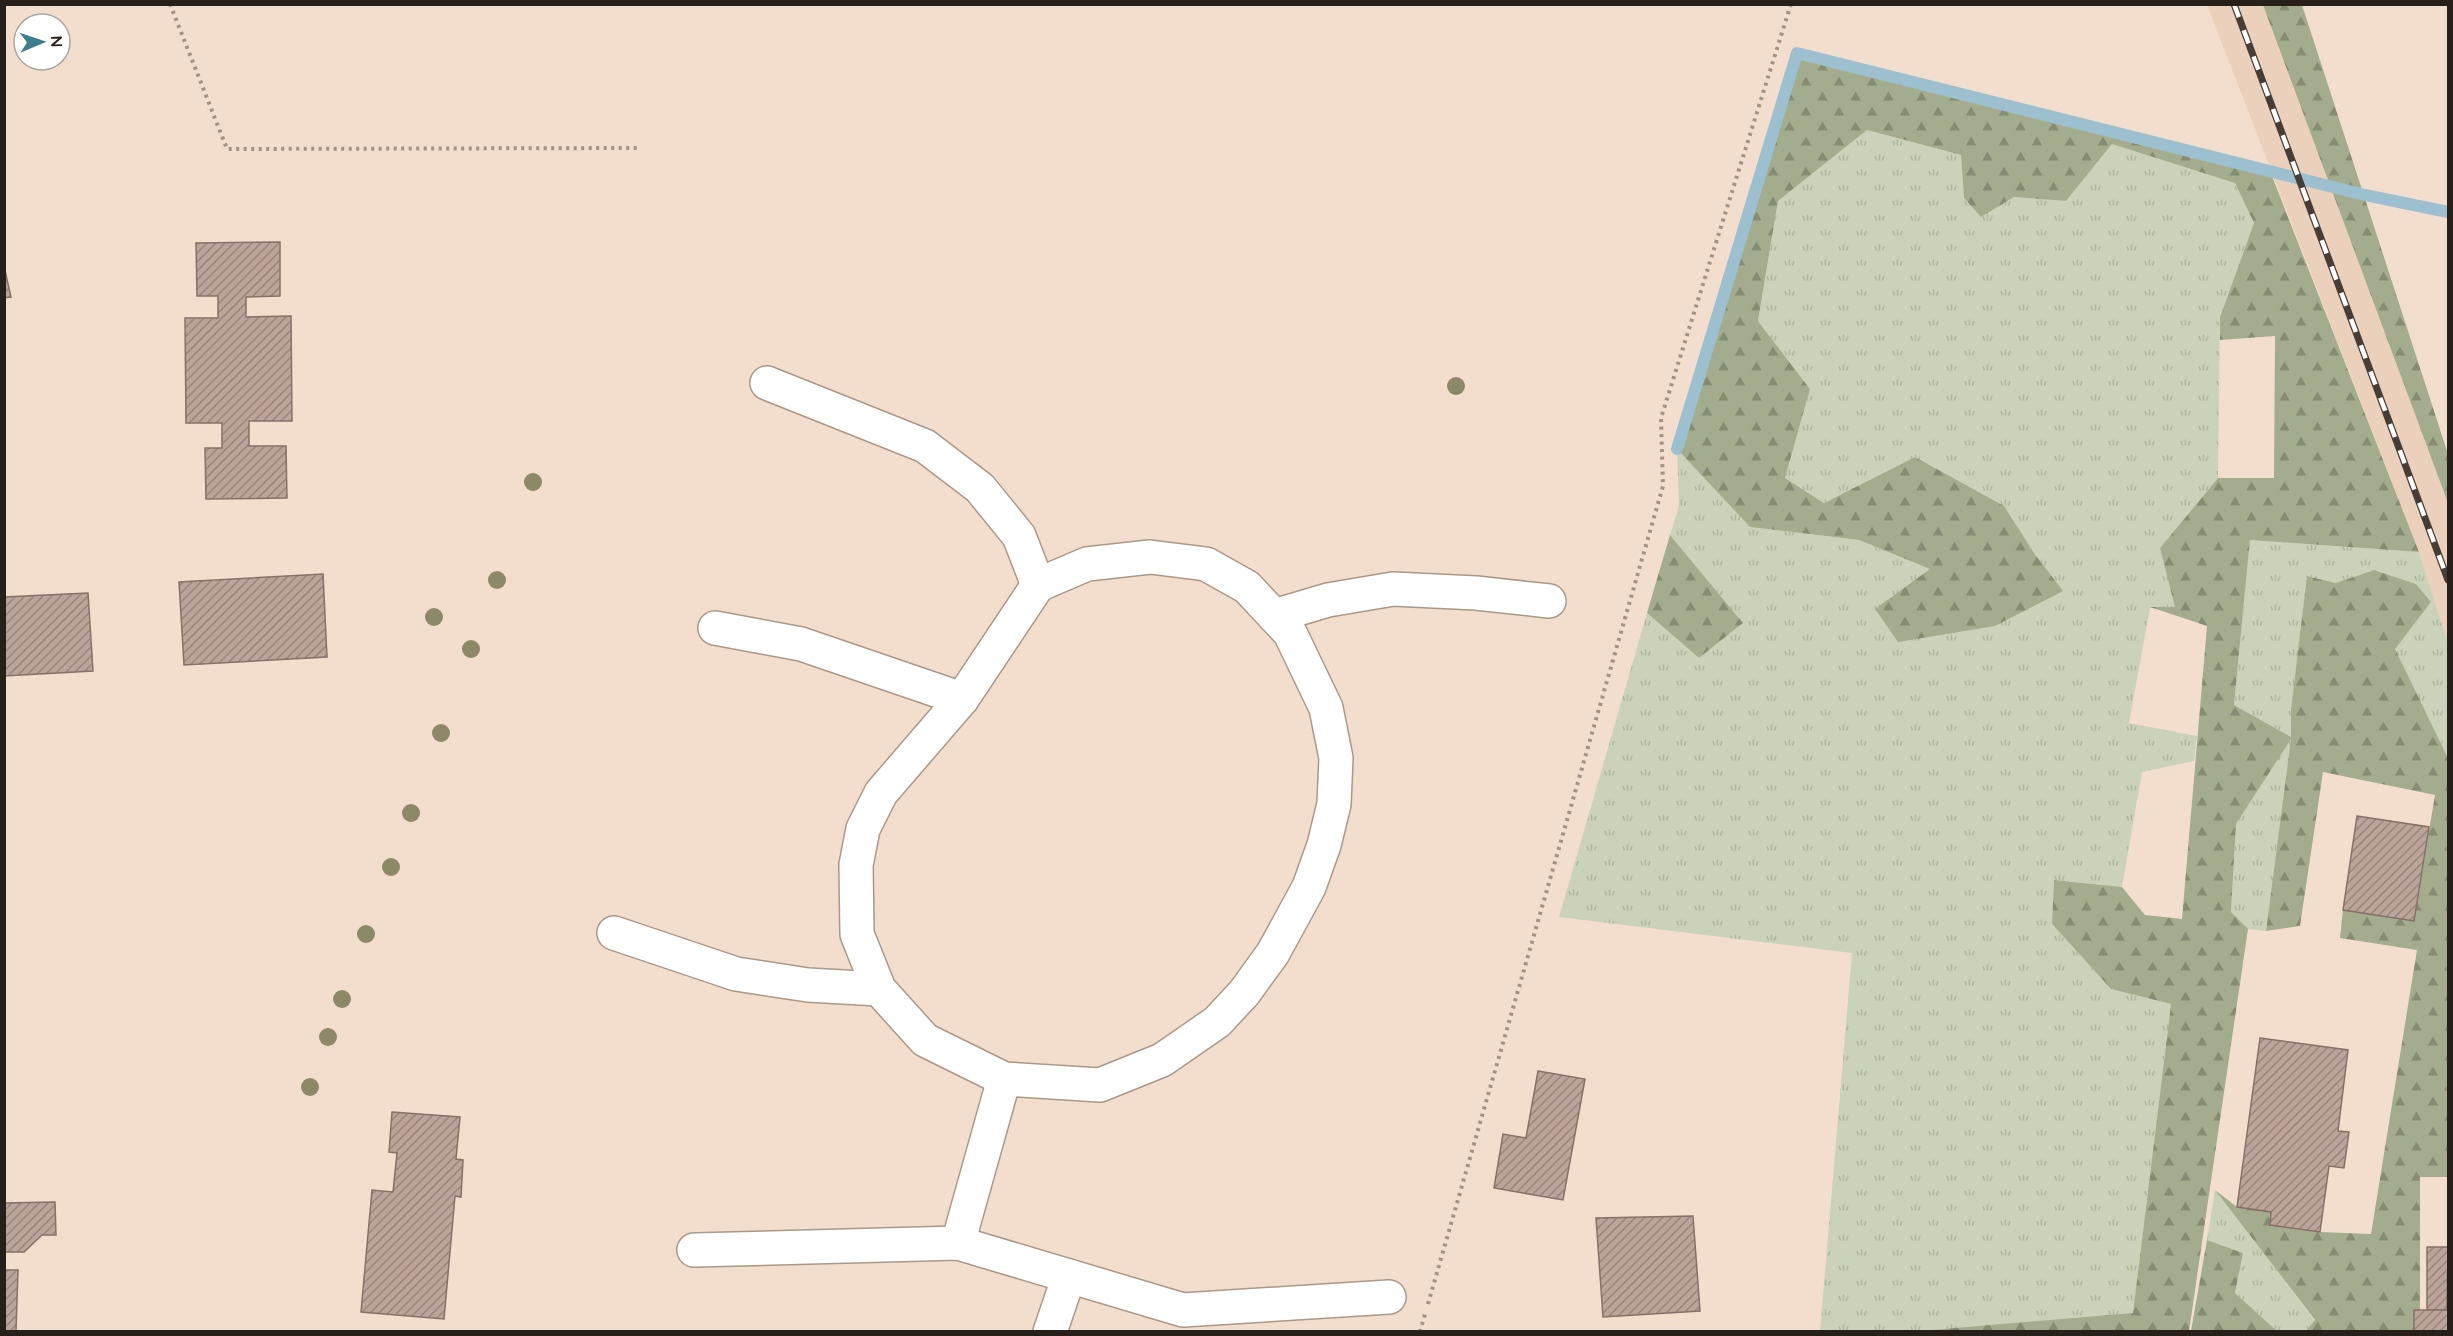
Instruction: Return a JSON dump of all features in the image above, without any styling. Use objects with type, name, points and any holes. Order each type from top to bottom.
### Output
[{"type":"street","points":[[767,383],[925,446],[980,488],[1018,536],[1038,585]]},
{"type":"street","points":[[1150,557],[1206,564],[1247,587],[1274,616],[1290,633],[1326,708],[1336,758],[1334,804],[1324,844],[1309,887],[1273,953],[1244,993],[1217,1022],[1162,1060],[1100,1085],[1004,1079],[925,1040],[879,988],[856,934],[855,865],[862,829],[881,793],[962,699],[1038,585],[1087,564],[1150,557]]},
{"type":"street","points":[[1274,616],[1328,600],[1393,589],[1476,593],[1549,601]]},
{"type":"street","points":[[715,628],[801,644],[962,699]]},
{"type":"street","points":[[614,933],[736,974],[808,985],[879,988]]},
{"type":"street","points":[[958,1243],[1004,1079]]},
{"type":"street","points":[[694,1250],[958,1243],[1183,1310],[1389,1297]]},
{"type":"street","points":[[1050,1332],[1069,1276]]},
{"type":"path","points":[[170,4],[227,149],[641,148]]},
{"type":"path","points":[[1420,1332],[1663,486],[1660,418],[1791,4]]},
{"type":"shaded area","points":[[2207,5],[2263,5],[2448,503],[2448,643],[2419,552]]},
{"type":"green space","points":[[2263,5],[2302,5],[2448,454],[2448,503]]},
{"type":"green space","points":[[1797,53],[2270,171],[2419,552],[2250,540],[2234,705],[2291,737],[2291,709],[2307,576],[2336,583],[2374,570],[2416,584],[2431,602],[2395,649],[2448,758],[2448,1177],[2420,1177],[2420,1331],[2306,1331],[2315,1320],[2215,1190],[2237,1207],[2271,1212],[2270,1225],[2320,1232],[2371,1234],[2417,950],[2340,938],[2343,910],[2414,920],[2435,795],[2323,772],[2300,926],[2266,931],[2291,739],[2236,824],[2231,912],[2248,929],[2189,1331],[1920,1331],[2133,1313],[2171,1004],[2111,989],[2052,924],[2054,880],[2122,887],[2145,915],[2182,919],[2207,626],[2150,607],[2175,607],[2160,548],[2218,478],[2274,478],[2275,336],[2220,340],[2220,317],[2254,223],[2235,183],[2112,144],[2066,201],[2014,197],[1981,217],[1964,198],[1961,155],[1867,130],[1778,201],[1758,321],[1810,389],[1785,478],[1824,503],[1915,457],[2004,506],[2034,553],[2063,591],[1995,626],[1898,642],[1875,609],[1930,569],[1859,540],[1750,527],[1677,449]]},
{"type":"green space","points":[[1867,130],[1961,155],[1964,198],[1981,217],[2014,197],[2066,201],[2112,144],[2235,182],[2254,223],[2220,317],[2218,478],[2160,548],[2176,608],[2150,608],[2129,723],[2197,736],[2194,761],[2142,772],[2122,887],[2054,880],[2052,924],[2111,989],[2171,1004],[2133,1314],[1920,1331],[1820,1331],[1852,953],[1559,917],[1647,613],[1699,658],[1743,623],[1670,535],[1679,506],[1677,449],[1750,527],[1859,540],[1931,569],[2062,591],[2034,553],[1916,457],[1824,503],[1785,478],[1810,389],[1758,321],[1778,201]]},
{"type":"green space","points":[[1670,535],[1743,623],[1699,658],[1647,613]]},
{"type":"green space","points":[[2250,540],[2419,552],[2448,643],[2448,758],[2394,649],[2431,602],[2416,584],[2374,570],[2336,583],[2308,576],[2291,709],[2292,737],[2266,931],[2248,929],[2231,912],[2236,824],[2291,737],[2234,705]]},
{"type":"green space","points":[[2215,1190],[2315,1321],[2306,1331],[2277,1331],[2235,1293],[2243,1253],[2207,1240]]},
{"type":"green space","points":[[2207,1240],[2243,1253],[2235,1293],[2277,1331],[2191,1331]]},
{"type":"building","points":[[280,242],[280,296],[246,297],[246,317],[291,316],[292,421],[249,421],[249,446],[286,446],[287,498],[206,499],[205,448],[222,448],[222,423],[186,423],[185,318],[218,318],[218,296],[197,296],[196,243]]},
{"type":"building","points":[[4,266],[11,297],[4,298]]},
{"type":"building","points":[[323,574],[327,657],[184,665],[179,582]]},
{"type":"building","points":[[88,593],[93,671],[4,676],[4,597]]},
{"type":"building","points":[[2357,816],[2429,827],[2414,921],[2343,910]]},
{"type":"building","points":[[2260,1038],[2348,1050],[2338,1131],[2349,1132],[2344,1168],[2329,1166],[2320,1232],[2270,1225],[2271,1212],[2237,1207]]},
{"type":"building","points":[[1538,1071],[1585,1079],[1563,1200],[1494,1188],[1503,1134],[1526,1138]]},
{"type":"building","points":[[392,1112],[460,1117],[456,1159],[463,1160],[461,1197],[455,1196],[444,1319],[361,1312],[372,1190],[393,1192],[397,1153],[389,1152]]},
{"type":"building","points":[[55,1202],[56,1235],[42,1235],[24,1252],[4,1252],[4,1203]]},
{"type":"building","points":[[1693,1216],[1700,1311],[1603,1317],[1596,1218]]},
{"type":"building","points":[[2427,1247],[2448,1247],[2447,1310],[2427,1310]]},
{"type":"building","points":[[4,1270],[18,1270],[16,1331],[4,1331]]},
{"type":"building","points":[[2414,1310],[2448,1310],[2448,1332],[2414,1332]]},
{"type":"waterway","points":[[1677,449],[1797,53],[2365,195],[2448,212]]},
{"type":"railway","points":[[2234,4],[2448,580]]}]
